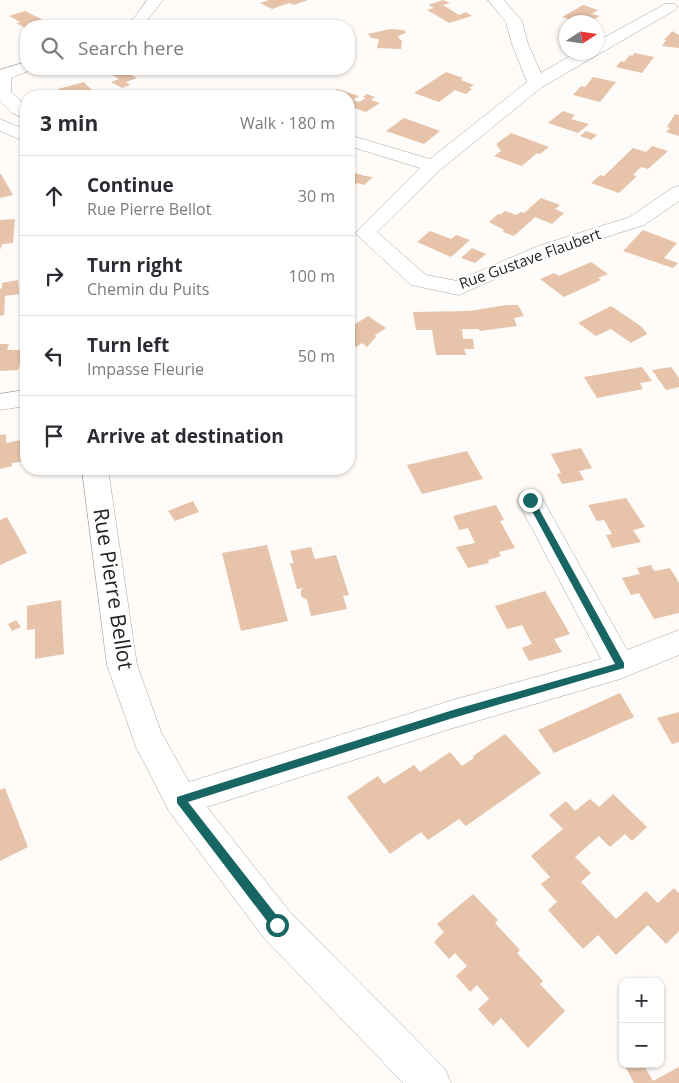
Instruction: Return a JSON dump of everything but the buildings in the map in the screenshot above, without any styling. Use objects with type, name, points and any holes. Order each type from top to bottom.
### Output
[{"type":"street","points":[[141,20],[155,0]]},
{"type":"street","points":[[496,0],[514,21],[520,44],[536,83]]},
{"type":"street","points":[[604,44],[670,7]]},
{"type":"street","points":[[355,142],[434,166],[536,83],[576,60]]},
{"type":"street","points":[[20,70],[3,75],[2,93],[20,110]]},
{"type":"street","points":[[0,124],[20,135]]},
{"type":"street","name":"Rue Gustave Flaubert","points":[[434,166],[365,233],[395,257],[419,280],[459,288],[545,250],[637,221],[679,192]]},
{"type":"street","points":[[0,402],[20,399]]},
{"type":"street","name":"Rue Pierre Bellot","points":[[96,475],[122,665],[147,737],[181,800],[277,925],[431,1083]]},
{"type":"street","points":[[530,500],[620,666]]},
{"type":"street","points":[[181,800],[453,714],[620,666],[679,642]]},
{"type":"route","points":[[277,925],[181,800],[453,714],[620,666],[530,500]]}]
